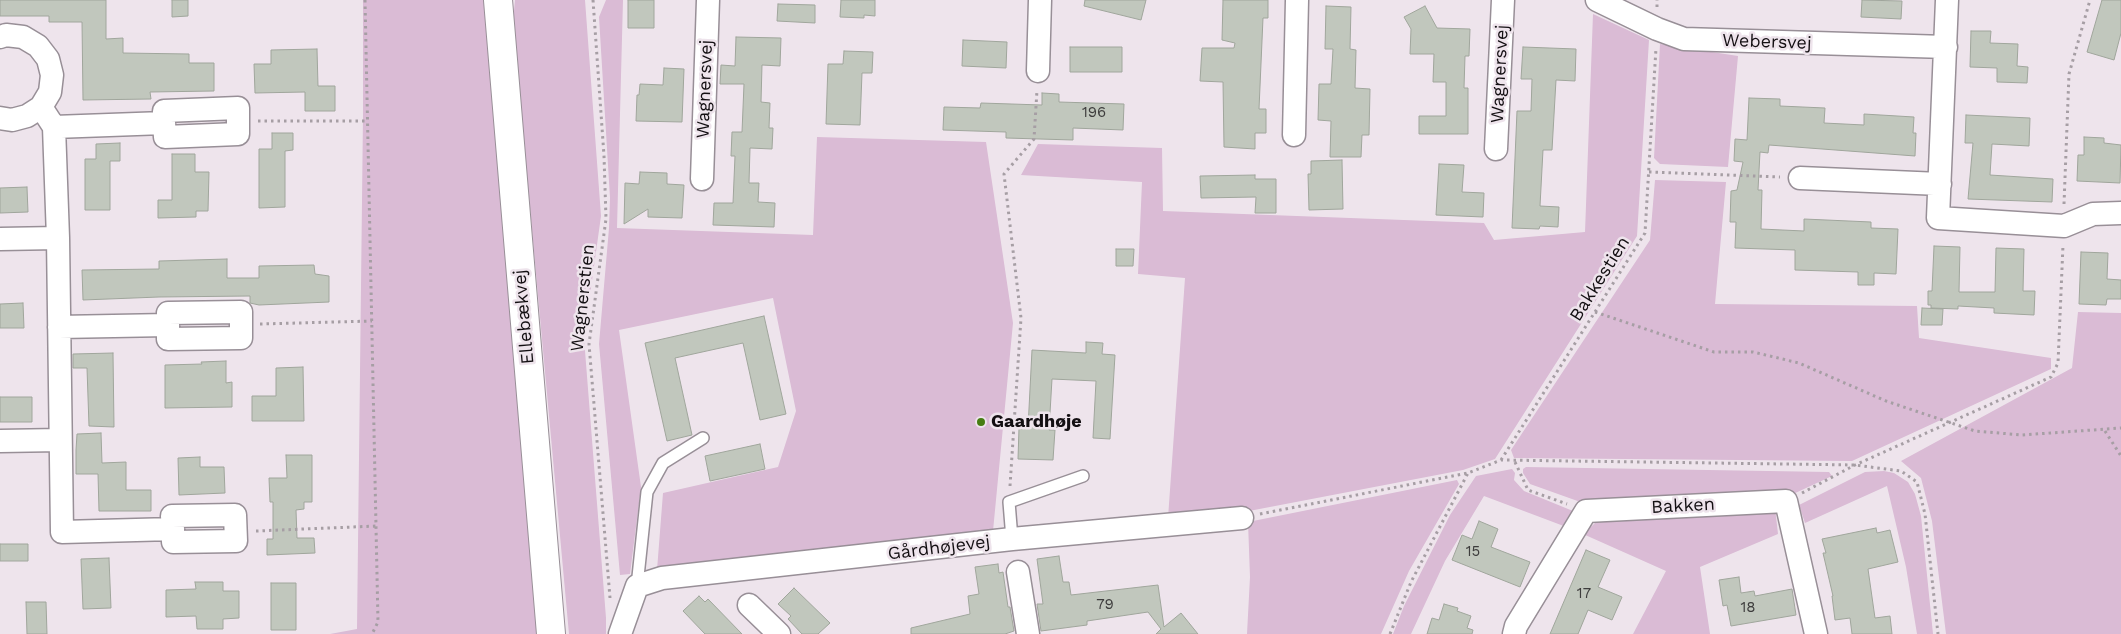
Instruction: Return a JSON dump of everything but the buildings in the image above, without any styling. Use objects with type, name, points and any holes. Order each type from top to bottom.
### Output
[{"type":"street","name":"Ellebækvej","points":[[498,0],[551,634]]},
{"type":"street","name":"Wagnersvej","points":[[702,179],[708,0]]},
{"type":"street","points":[[1038,72],[1040,0]]},
{"type":"street","points":[[1294,135],[1297,0]]},
{"type":"street","name":"Wagnersvej","points":[[1496,149],[1503,0]]},
{"type":"street","name":"Webersvej","points":[[1597,0],[1657,29],[1684,39],[1946,48]]},
{"type":"street","points":[[1947,0],[1938,218],[2064,226],[2093,214],[2121,213]]},
{"type":"street","points":[[0,37],[6,35],[23,37],[38,46],[48,59],[52,76],[50,92],[41,107],[27,116],[12,120],[0,118]]},
{"type":"street","points":[[41,107],[54,127],[58,238],[62,532],[173,529],[172,516],[235,515],[236,531]]},
{"type":"street","points":[[54,127],[164,123],[164,110],[238,108],[238,121]]},
{"type":"street","points":[[1800,178],[1940,184]]},
{"type":"street","points":[[0,240],[58,238]]},
{"type":"street","points":[[59,327],[168,325],[168,313],[241,312],[241,324]]},
{"type":"street","points":[[0,441],[60,440]]},
{"type":"street","points":[[1786,501],[1816,634]]},
{"type":"street","name":"Bakken","points":[[1586,511],[1786,501]]},
{"type":"street","points":[[1514,634],[1516,626],[1586,511]]},
{"type":"street","name":"Gårdhøjevej","points":[[636,586],[662,578],[1012,539],[1242,518]]},
{"type":"street","points":[[1018,572],[1028,634]]},
{"type":"street","points":[[621,630],[636,586]]},
{"type":"street","points":[[749,605],[778,634]]},
{"type":"lane","points":[[636,586],[647,492],[663,463],[703,438]]},
{"type":"lane","points":[[1012,539],[1009,502],[1083,476]]},
{"type":"path","points":[[365,0],[377,526],[378,622],[372,634]]},
{"type":"path","name":"Wagnerstien","points":[[593,0],[604,156],[606,219],[589,344],[610,604],[621,630]]},
{"type":"path","points":[[593,6],[597,0]]},
{"type":"path","name":"Bakkestien","points":[[1500,460],[1645,233],[1657,0]]},
{"type":"path","points":[[1786,501],[1854,465],[2051,377],[2058,363],[2069,74],[2090,0]]},
{"type":"path","points":[[1009,502],[1021,318],[1004,174],[1034,139],[1038,72]]},
{"type":"path","points":[[238,121],[367,121]]},
{"type":"path","points":[[1648,172],[1800,178]]},
{"type":"path","points":[[1595,312],[1714,352],[1753,352],[1798,363],[1886,401],[1975,431],[2022,435],[2105,431],[2121,428]]},
{"type":"path","points":[[241,324],[372,321]]},
{"type":"path","points":[[2105,431],[2121,456]]},
{"type":"path","points":[[1515,462],[1528,490],[1586,511]]},
{"type":"path","points":[[1390,634],[1411,582],[1468,473]]},
{"type":"path","points":[[236,531],[377,526]]},
{"type":"shaded area","points":[[363,0],[485,0],[541,634],[330,634],[357,629]]},
{"type":"shaded area","points":[[515,0],[585,0],[601,216],[584,338],[606,634],[569,634],[513,22]]},
{"type":"shaded area","points":[[606,0],[623,0],[617,228],[813,235],[817,137],[986,142],[1013,323],[993,531],[657,570],[663,493],[778,467],[796,411],[773,298],[619,330],[641,487],[630,574],[620,575],[599,344],[610,198],[599,17]]},
{"type":"shaded area","points":[[1593,14],[1649,40],[1637,236],[1495,459],[1463,470],[1249,511],[1168,518],[1185,278],[1138,274],[1142,182],[1021,175],[1038,144],[1162,148],[1163,211],[1484,223],[1494,240],[1585,232]]},
{"type":"shaded area","points":[[1660,44],[1738,56],[1728,167],[1660,164],[1654,158]]},
{"type":"shaded area","points":[[1655,180],[1726,182],[1715,304],[1917,306],[1919,338],[2051,358],[2051,369],[1852,461],[1514,458],[1511,450],[1650,240]]},
{"type":"shaded area","points":[[2078,312],[2121,313],[2121,634],[1946,634],[1932,521],[1921,478],[1901,461],[2072,368]]},
{"type":"shaded area","points":[[1526,467],[1829,472],[1832,476],[1791,495],[1586,504],[1530,484],[1523,473],[1523,469]]},
{"type":"shaded area","points":[[1512,469],[1515,473],[1514,480],[1524,491],[1573,511],[1569,528],[1484,496],[1445,561],[1411,634],[1393,634],[1404,606],[1450,515],[1476,476]]},
{"type":"shaded area","points":[[1884,471],[1894,473],[1908,482],[1915,494],[1921,516],[1933,634],[1917,634],[1906,567],[1887,486],[1805,523],[1799,505],[1865,472]]},
{"type":"shaded area","points":[[1457,480],[1459,484],[1409,571],[1381,634],[1247,634],[1250,577],[1248,522]]},
{"type":"shaded area","points":[[1775,508],[1778,534],[1700,567],[1710,634],[1633,634],[1666,571],[1583,534],[1605,514]]},
{"type":"place","name":"Gaardhøje","points":[[981,422]]}]
